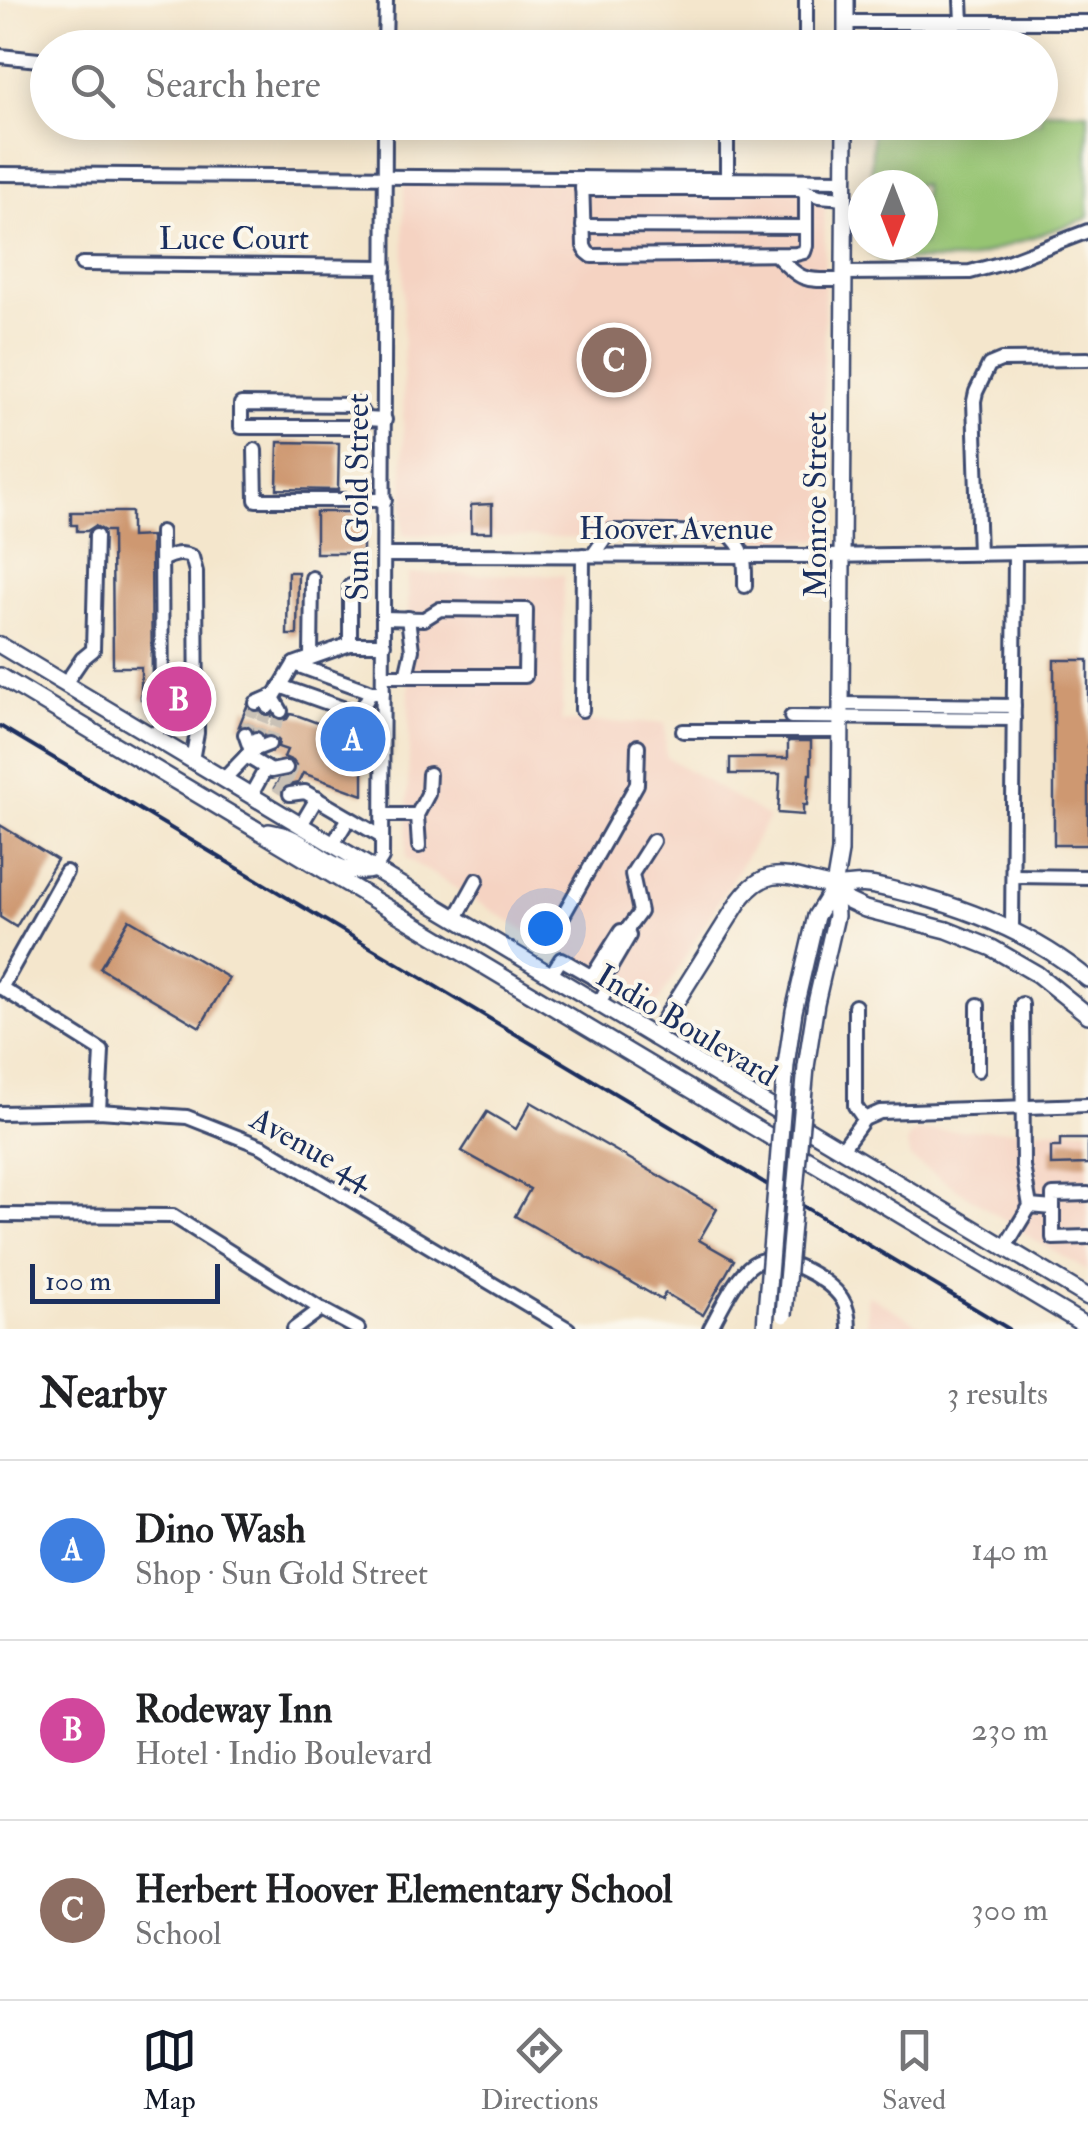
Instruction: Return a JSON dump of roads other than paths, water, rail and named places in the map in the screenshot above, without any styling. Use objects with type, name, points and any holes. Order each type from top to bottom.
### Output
[{"type":"main road","points":[[846,0],[846,30]]},
{"type":"main road","name":"Monroe Street","points":[[784,1322],[806,1067],[836,916],[834,887],[840,852],[845,140]]},
{"type":"main road","name":"Indio Boulevard","points":[[0,645],[1088,1297]]},
{"type":"main road","name":"Indio Boulevard","points":[[0,676],[1088,1327]]},
{"type":"main road","points":[[252,827],[290,837],[346,871],[361,873],[374,869],[383,894],[397,914]]},
{"type":"main road","points":[[526,991],[560,999],[632,1043],[644,1043],[654,1037],[740,900],[756,882],[783,876],[834,887],[868,884],[934,900],[1012,930],[1088,979]]},
{"type":"main road","points":[[834,887],[848,901],[866,908],[947,930],[992,948],[1037,974],[1088,1014]]},
{"type":"main road","name":"Monroe Street","points":[[766,1320],[786,1065],[794,1011],[816,916],[834,887]]},
{"type":"main road","points":[[654,1037],[660,1060],[672,1078]]},
{"type":"main road","points":[[672,1078],[674,1066],[681,1066],[730,1095],[766,1104]]},
{"type":"street","points":[[385,30],[386,0]]},
{"type":"street","points":[[806,0],[806,30]]},
{"type":"street","points":[[961,0],[962,22]]},
{"type":"street","points":[[846,22],[1088,22]]},
{"type":"street","points":[[0,56],[30,61]]},
{"type":"street","name":"Sun Gold Street","points":[[374,869],[382,858],[377,692],[384,676],[384,140]]},
{"type":"street","points":[[726,179],[727,140]]},
{"type":"street","points":[[0,174],[385,177],[806,191],[844,198]]},
{"type":"street","points":[[582,184],[844,180]]},
{"type":"street","points":[[582,184],[584,246],[592,256],[804,252],[806,191]]},
{"type":"street","points":[[583,226],[806,227]]},
{"type":"street","points":[[776,254],[794,274],[812,280],[970,272],[1088,230]]},
{"type":"street","name":"Luce Court","points":[[82,264],[385,267]]},
{"type":"street","points":[[979,554],[974,401],[988,365],[1001,360],[1088,359]]},
{"type":"street","points":[[366,420],[357,405],[240,404],[241,427],[356,428],[366,420],[384,420]]},
{"type":"street","points":[[274,427],[275,404]]},
{"type":"street","points":[[255,450],[256,500],[385,500]]},
{"type":"street","points":[[582,710],[588,555],[612,531],[728,533],[745,556],[745,586]]},
{"type":"street","points":[[155,738],[162,720],[162,532]]},
{"type":"street","points":[[65,684],[94,650],[96,536]]},
{"type":"street","name":"Hoover Avenue","points":[[385,554],[843,556],[1088,552]]},
{"type":"street","points":[[1012,930],[1014,553]]},
{"type":"street","points":[[163,559],[184,554],[192,558],[196,572],[197,733],[192,760]]},
{"type":"street","points":[[311,656],[312,578]]},
{"type":"street","points":[[350,586],[350,644]]},
{"type":"street","points":[[384,618],[424,619],[440,609],[526,610],[525,676],[384,676]]},
{"type":"street","points":[[406,676],[412,650],[408,618]]},
{"type":"street","points":[[294,664],[377,692],[359,714],[271,700],[294,664],[350,644],[384,644]]},
{"type":"street","points":[[791,717],[1014,712]]},
{"type":"street","points":[[683,731],[841,717]]},
{"type":"street","points":[[224,779],[253,745],[276,774],[251,795]]},
{"type":"street","points":[[556,928],[638,784],[638,746]]},
{"type":"street","points":[[419,846],[416,815],[428,794],[429,774]]},
{"type":"street","points":[[301,825],[302,789],[382,838]]},
{"type":"street","points":[[382,815],[416,815]]},
{"type":"street","points":[[333,844],[349,818]]},
{"type":"street","points":[[597,979],[629,936],[626,931],[640,912],[632,874],[653,841]]},
{"type":"street","points":[[66,872],[0,987],[102,1051],[100,1111]]},
{"type":"street","points":[[1013,876],[1088,876]]},
{"type":"street","points":[[456,918],[477,880]]},
{"type":"street","points":[[551,976],[561,958],[608,986],[599,1004]]},
{"type":"street","points":[[1005,1247],[1030,1206],[1023,1166],[1022,1004]]},
{"type":"street","points":[[978,1005],[978,1070]]},
{"type":"street","points":[[855,1006],[855,1106],[864,1120]]},
{"type":"street","points":[[842,1149],[864,1120],[880,1112],[1088,1106]]},
{"type":"street","name":"Avenue 44","points":[[0,1113],[100,1111],[187,1117],[263,1146],[568,1329]]},
{"type":"street","points":[[1088,1194],[1052,1194],[1054,1238],[1088,1237]]},
{"type":"street","points":[[1030,1206],[1052,1208]]},
{"type":"street","points":[[0,1215],[174,1216],[358,1329]]},
{"type":"street","points":[[710,1329],[751,1264],[765,1258],[811,1272],[834,1287],[846,1303],[849,1329]]},
{"type":"street","points":[[294,1329],[321,1309]]},
{"type":"tunnel","points":[[245,734],[256,703]]},
{"type":"tunnel","points":[[256,739],[268,707]]},
{"type":"tunnel","points":[[269,744],[281,711]]},
{"type":"tunnel","points":[[286,768],[301,777]]},
{"type":"tunnel","points":[[281,777],[296,787]]},
{"type":"tunnel","points":[[276,785],[290,794]]},
{"type":"railway","points":[[0,726],[1009,1329]]},
{"type":"place","name":"Herbert Hoover Elementary School","points":[[614,360]]},
{"type":"place","name":"Rodeway Inn","points":[[179,699]]},
{"type":"place","name":"Dino Wash","points":[[353,739]]}]
